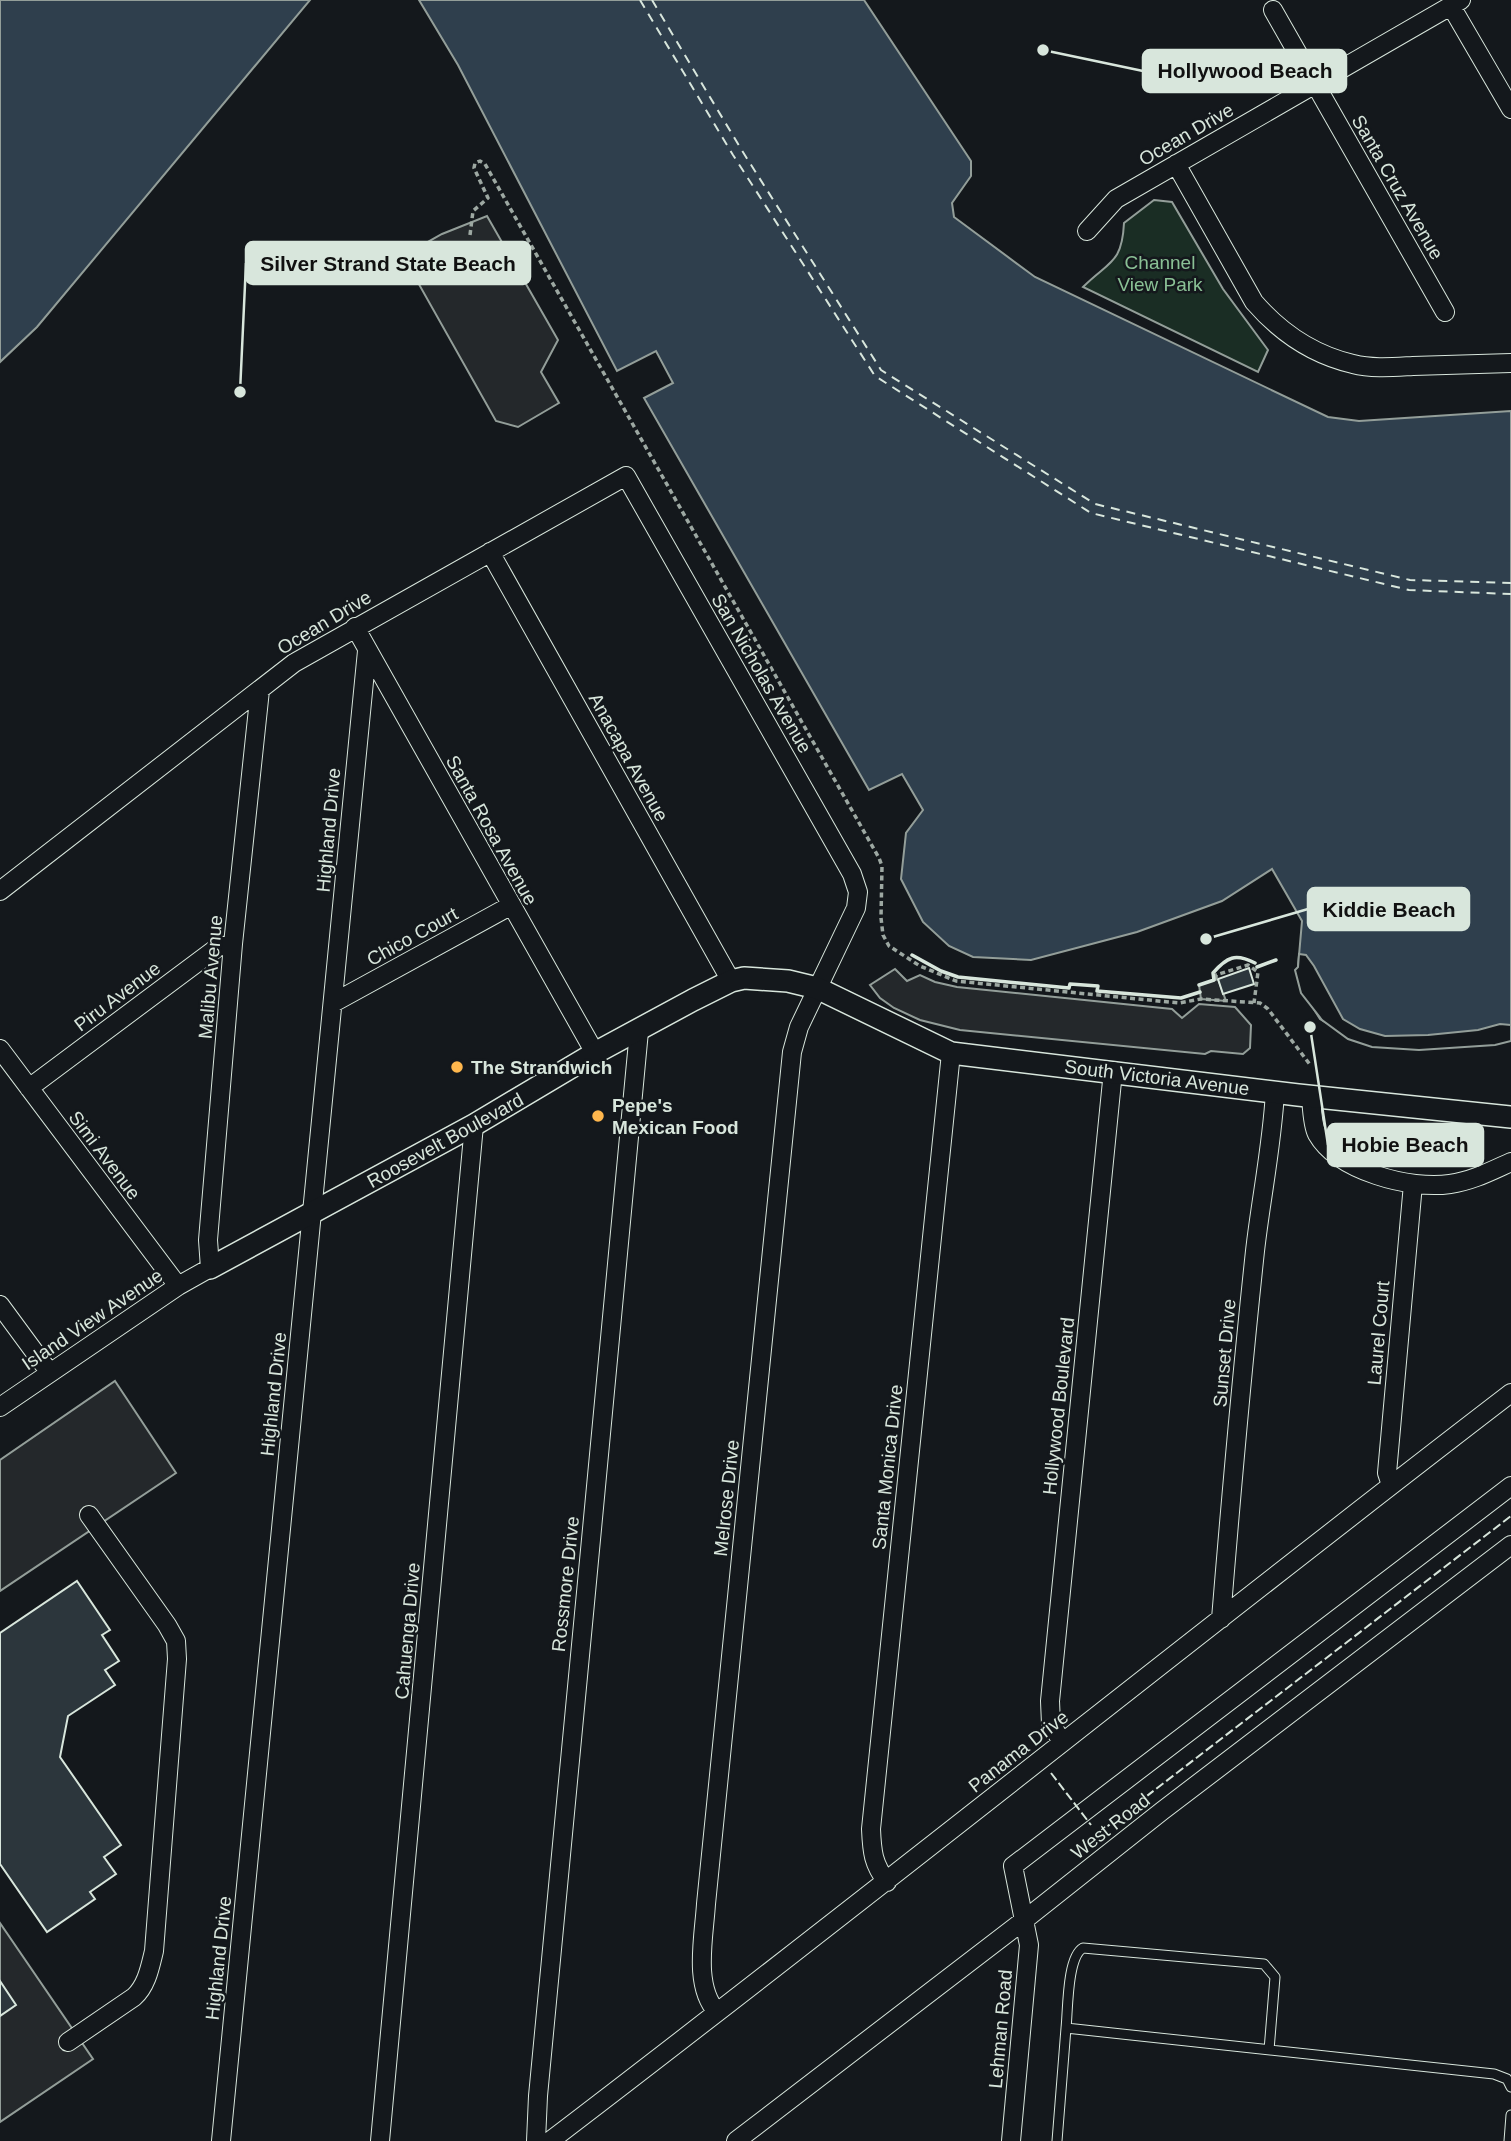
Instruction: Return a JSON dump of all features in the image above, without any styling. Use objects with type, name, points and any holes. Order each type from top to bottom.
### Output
[{"type":"street","name":"Ocean Drive","points":[[1087,231],[1116,199],[1456,3]]},
{"type":"street","points":[[1456,3],[1511,109]]},
{"type":"street","name":"Santa Cruz Avenue","points":[[1273,10],[1445,312]]},
{"type":"street","points":[[1176,164],[1254,302],[1283,331],[1307,347],[1355,365],[1381,367],[1511,363]]},
{"type":"street","name":"Ocean Drive","points":[[0,891],[293,663],[626,476]]},
{"type":"street","name":"San Nicholas Avenue","points":[[626,476],[852,874],[858,892],[856,908],[817,988]]},
{"type":"street","name":"Anacapa Avenue","points":[[490,552],[731,981]]},
{"type":"street","name":"Santa Rosa Avenue","points":[[355,627],[595,1053]]},
{"type":"street","name":"Highland Drive","points":[[221,2141],[367,651]]},
{"type":"street","name":"Malibu Avenue","points":[[210,1268],[208,1240],[233,944],[260,690]]},
{"type":"street","name":"Chico Court","points":[[333,1003],[510,906]]},
{"type":"street","name":"Piru Avenue","points":[[29,1088],[218,947],[233,944]]},
{"type":"street","name":"Roosevelt Boulevard","points":[[210,1268],[474,1125],[595,1053],[731,981],[758,978],[817,988]]},
{"type":"street","name":"South Victoria Avenue","points":[[817,988],[951,1053],[1511,1117]]},
{"type":"street","name":"Melrose Drive","points":[[717,2012],[708,2003],[702,1978],[708,1890],[792,1052],[799,1027],[817,988]]},
{"type":"street","name":"Rossmore Drive","points":[[536,2141],[575,1693],[639,1031]]},
{"type":"street","name":"Simi Avenue","points":[[0,1049],[178,1286]]},
{"type":"street","name":"Santa Monica Drive","points":[[887,1882],[876,1868],[871,1829],[951,1053]]},
{"type":"street","name":"Hollywood Boulevard","points":[[1062,1742],[1051,1724],[1049,1701],[1114,1071]]},
{"type":"street","name":"Sunset Drive","points":[[1221,1619],[1248,1320],[1275,1092]]},
{"type":"street","points":[[1311,1096],[1317,1132],[1332,1150],[1348,1162],[1387,1178],[1413,1184],[1448,1185],[1473,1179],[1511,1162]]},
{"type":"street","name":"Cahuenga Drive","points":[[380,2141],[474,1125]]},
{"type":"street","name":"Laurel Court","points":[[1391,1485],[1387,1473],[1413,1184]]},
{"type":"street","name":"Island View Avenue","points":[[0,1407],[178,1286],[210,1268]]},
{"type":"street","points":[[0,1305],[50,1373]]},
{"type":"street","name":"Panama Drive","points":[[550,2141],[887,1882],[1062,1742],[1511,1393]]},
{"type":"street","name":"Lehman Road","points":[[1011,2141],[1029,1945],[1013,1866],[1511,1486]]},
{"type":"street","points":[[68,2042],[134,1997],[141,1990],[151,1965],[177,1659],[176,1640],[167,1625],[89,1515]]},
{"type":"street","name":"West Road","points":[[736,2141],[1511,1545]]},
{"type":"lane","points":[[1057,2141],[1073,1962],[1077,1951],[1083,1948],[1264,1964],[1275,1977],[1269,2050]]},
{"type":"lane","points":[[1066,2028],[1494,2074],[1507,2079],[1511,2087]]},
{"type":"lane","points":[[1508,2141],[1511,2115]]},
{"type":"path","points":[[470,235],[473,211],[488,198],[474,168],[475,163],[480,160],[485,164],[879,859],[882,866],[881,918],[883,934],[889,946],[920,966],[956,981],[1179,1003],[1201,999],[1260,1003],[1268,1009],[1311,1066]]},
{"type":"path","points":[[1216,979],[1216,975],[1248,965],[1258,972],[1254,1003]]},
{"type":"green space","name":"Channel View Park","points":[[1154,200],[1172,202],[1223,289],[1268,350],[1258,372],[1083,287],[1117,254],[1124,223]]},
{"type":"shaded area","points":[[487,216],[558,340],[541,372],[559,403],[518,427],[496,421],[403,256],[442,234]]},
{"type":"shaded area","points":[[895,969],[907,981],[920,975],[957,987],[1172,1009],[1182,1018],[1199,1004],[1235,1007],[1251,1025],[1250,1048],[1243,1054],[1211,1051],[1205,1054],[960,1030],[920,1020],[880,998],[870,985]]},
{"type":"shaded area","points":[[1218,979],[1226,1001],[1201,999],[1199,985]]},
{"type":"shaded area","points":[[115,1381],[176,1473],[0,1591],[0,1460]]},
{"type":"shaded area","points":[[0,1923],[93,2059],[0,2122]]},
{"type":"water","points":[[0,0],[310,0],[37,327],[0,362]]},
{"type":"water","points":[[419,0],[864,0],[971,161],[971,176],[952,203],[954,217],[1035,277],[1328,417],[1359,421],[1511,411],[1511,1037],[1495,1042],[1346,1034],[1320,1019],[1304,993],[1298,967],[1302,921],[1272,869],[1222,901],[1137,932],[1031,960],[973,957],[949,946],[923,922],[901,879],[906,833],[923,810],[902,774],[869,790],[644,398],[673,383],[656,351],[617,371],[458,65]]},
{"type":"pier","points":[[1299,954],[1306,955],[1314,966],[1343,1019],[1360,1029],[1385,1036],[1428,1035],[1478,1030],[1500,1024],[1511,1025],[1511,1041],[1495,1045],[1419,1050],[1372,1047],[1348,1039],[1322,1020],[1301,993],[1295,970],[1298,967]]},
{"type":"building","points":[[1249,968],[1254,984],[1223,994],[1218,979]]},
{"type":"building","points":[[77,1581],[110,1630],[102,1635],[119,1661],[105,1670],[115,1685],[68,1716],[60,1757],[121,1845],[104,1857],[116,1874],[90,1892],[95,1899],[47,1932],[0,1864],[0,1633]]},
{"type":"building","points":[[0,1981],[16,2005],[0,2016]]},
{"type":"ferry route","points":[[640,0],[733,155],[875,376],[1091,513],[1409,590],[1511,594]]},
{"type":"ferry route","points":[[652,0],[741,149],[881,370],[1095,504],[1410,580],[1511,583]]},
{"type":"fence","points":[[1096,1832],[1100,1832],[1511,1516]]},
{"type":"fence","points":[[1051,1773],[1091,1825]]},
{"type":"wall","points":[[912,955],[958,977],[1069,988],[1070,984],[1098,986],[1097,991],[1181,998],[1200,992]]},
{"type":"wall","points":[[1199,985],[1214,980],[1213,973],[1232,958],[1242,958],[1255,963]]},
{"type":"wall","points":[[1257,967],[1276,960]]},
{"type":"place","name":"Hollywood Beach","points":[[1043,50]]},
{"type":"place","name":"Silver Strand State Beach","points":[[240,392]]},
{"type":"place","name":"Kiddie Beach","points":[[1206,939]]},
{"type":"place","name":"Hobie Beach","points":[[1310,1027]]},
{"type":"place","name":"The Strandwich","points":[[457,1067]]},
{"type":"place","name":"Pepe's Mexican Food","points":[[598,1116]]}]
